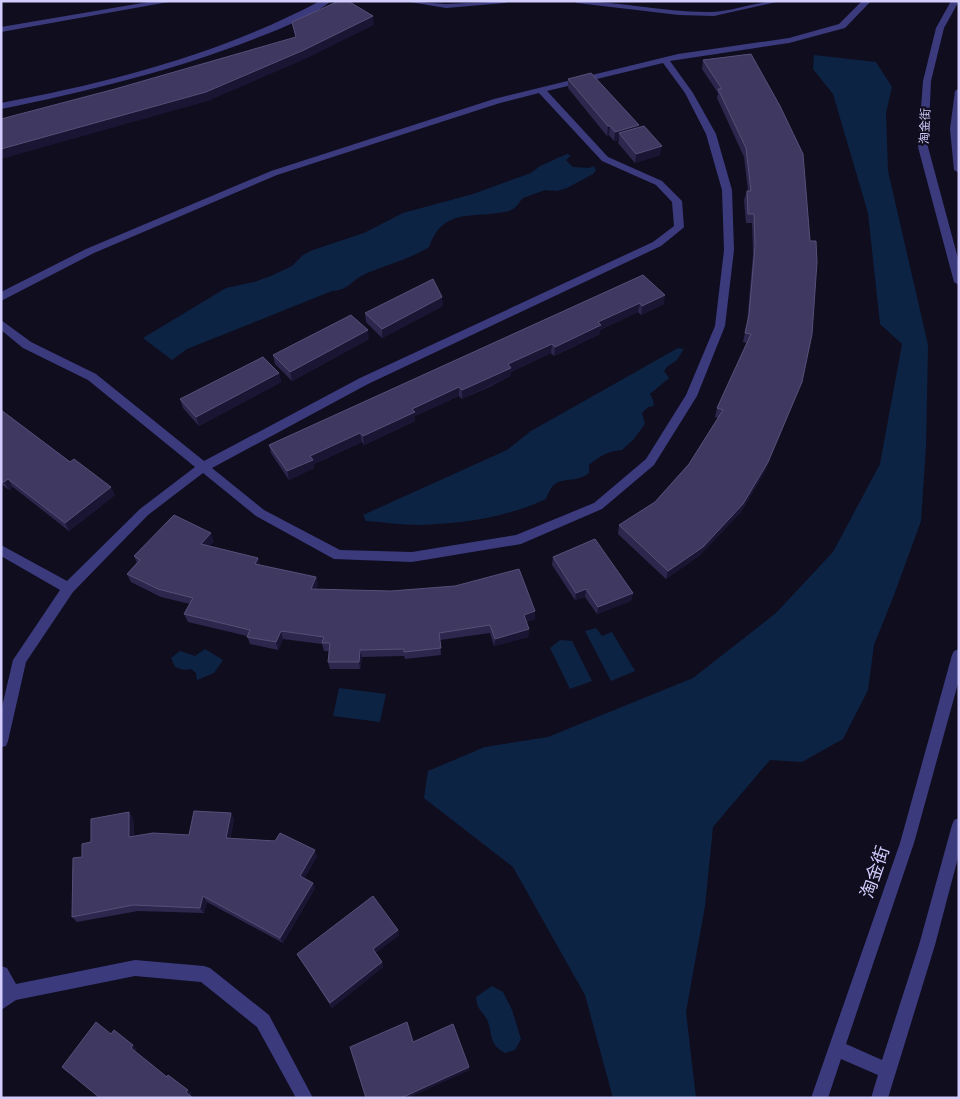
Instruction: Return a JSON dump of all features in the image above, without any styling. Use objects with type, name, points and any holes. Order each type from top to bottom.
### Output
[{"type":"street","points":[[1,30],[170,1]]},
{"type":"street","points":[[1,106],[69,93],[165,68],[269,30],[327,1]]},
{"type":"street","points":[[408,1],[446,6],[505,1]]},
{"type":"street","points":[[577,1],[679,13],[714,14],[777,1]]},
{"type":"street","points":[[1,297],[90,251],[274,173],[497,102],[541,90],[665,60],[789,40],[842,26],[867,1]]},
{"type":"street","name":"淘金街","points":[[955,1],[940,28],[928,81],[923,147],[959,282]]},
{"type":"street","points":[[1,324],[27,344],[92,377],[260,513],[338,555],[412,557],[517,540],[598,506],[650,462],[691,396],[720,326],[729,250],[727,190],[711,134],[689,93],[665,60]]},
{"type":"street","points":[[1,741],[20,660],[68,588],[144,512],[203,467],[364,381],[658,244],[679,227],[677,201],[659,183],[605,159],[541,90]]},
{"type":"street","points":[[959,90],[957,129],[959,170]]},
{"type":"street","points":[[1,550],[68,588]]},
{"type":"street","name":"淘金街","points":[[819,1098],[906,843],[959,655]]},
{"type":"street","points":[[878,1098],[927,945],[959,825]]},
{"type":"street","points":[[1,974],[7,997],[135,968],[204,974],[263,1021],[305,1098]]},
{"type":"street","points":[[836,1048],[887,1071]]},
{"type":"water","points":[[814,55],[876,62],[892,87],[886,113],[888,171],[928,345],[926,446],[921,521],[874,645],[868,690],[843,739],[802,762],[770,760],[713,827],[705,906],[686,1012],[696,1098],[613,1098],[585,995],[513,867],[424,798],[428,771],[485,747],[548,737],[693,678],[776,613],[833,552],[880,464],[902,344],[880,324],[868,213],[833,94],[813,69]]},
{"type":"water","points":[[567,154],[571,155],[566,160],[573,167],[589,168],[594,166],[596,170],[593,174],[567,188],[557,191],[545,190],[523,198],[516,207],[509,211],[466,216],[448,221],[434,235],[429,247],[360,276],[343,289],[332,291],[187,349],[172,360],[143,338],[226,288],[271,276],[292,266],[303,255],[313,250],[364,233],[403,213],[473,194],[531,173],[540,166]]},
{"type":"water","points":[[678,348],[684,349],[676,361],[664,371],[669,378],[650,394],[654,406],[648,407],[642,413],[645,424],[634,439],[622,450],[608,453],[589,465],[589,473],[582,477],[564,480],[554,485],[546,499],[516,511],[452,523],[406,525],[366,521],[363,515],[507,450],[531,431]]},
{"type":"water","points":[[596,628],[602,636],[612,632],[635,671],[611,681],[585,631]]},
{"type":"water","points":[[560,640],[572,641],[592,681],[570,689],[550,648]]},
{"type":"water","points":[[205,649],[223,660],[214,673],[197,680],[196,673],[191,669],[184,670],[175,667],[171,658],[180,651],[195,656]]},
{"type":"water","points":[[339,688],[386,694],[380,722],[333,716]]},
{"type":"water","points":[[492,986],[503,992],[512,1010],[521,1039],[515,1050],[505,1053],[492,1040],[488,1022],[479,1009],[476,997]]},
{"type":"building","points":[[339,1],[348,1],[373,16],[304,50],[206,92],[1,149],[1,119],[115,89],[296,37],[292,22]]},
{"type":"building","points":[[751,54],[780,106],[803,154],[810,241],[816,241],[817,262],[812,334],[802,382],[768,462],[743,504],[703,547],[668,571],[619,525],[655,502],[689,464],[723,410],[717,408],[751,334],[745,333],[749,315],[755,246],[754,214],[748,214],[747,191],[751,191],[746,148],[718,89],[722,89],[703,60]]},
{"type":"building","points":[[591,73],[639,125],[615,132],[568,79]]},
{"type":"building","points":[[644,126],[662,146],[636,154],[619,133]]},
{"type":"building","points":[[643,275],[665,295],[642,306],[640,303],[598,322],[601,325],[555,347],[552,344],[508,364],[511,368],[462,390],[459,387],[412,409],[415,412],[363,436],[360,433],[310,456],[313,460],[287,471],[269,445]]},
{"type":"building","points":[[433,279],[442,297],[382,329],[365,313]]},
{"type":"building","points":[[351,315],[368,330],[290,372],[273,355]]},
{"type":"building","points":[[263,357],[279,373],[196,417],[180,399]]},
{"type":"building","points":[[1,410],[70,462],[74,459],[111,487],[65,523],[8,479],[4,482],[1,480]]},
{"type":"building","points":[[174,515],[211,533],[201,544],[258,558],[255,564],[316,577],[311,589],[391,591],[455,586],[519,569],[535,611],[524,615],[529,629],[495,639],[490,625],[439,633],[441,648],[404,652],[404,649],[360,650],[359,662],[328,662],[330,643],[322,643],[324,637],[281,631],[276,642],[247,637],[250,630],[184,614],[193,598],[158,589],[127,574],[140,560],[134,556]]},
{"type":"building","points":[[595,539],[633,593],[598,607],[586,589],[576,593],[553,557]]},
{"type":"building","points":[[194,811],[231,813],[226,838],[275,841],[280,833],[315,850],[300,876],[313,883],[280,938],[203,896],[200,908],[133,905],[72,917],[73,858],[82,857],[82,844],[91,842],[91,819],[129,812],[129,837],[153,833],[189,835]]},
{"type":"building","points":[[373,896],[398,930],[373,949],[382,962],[330,1003],[297,954]]},
{"type":"building","points":[[96,1022],[111,1034],[114,1030],[133,1045],[131,1048],[167,1077],[168,1075],[188,1090],[186,1092],[193,1098],[100,1098],[62,1067]]},
{"type":"building","points":[[407,1022],[413,1042],[453,1024],[469,1067],[401,1098],[366,1098],[350,1047]]}]
